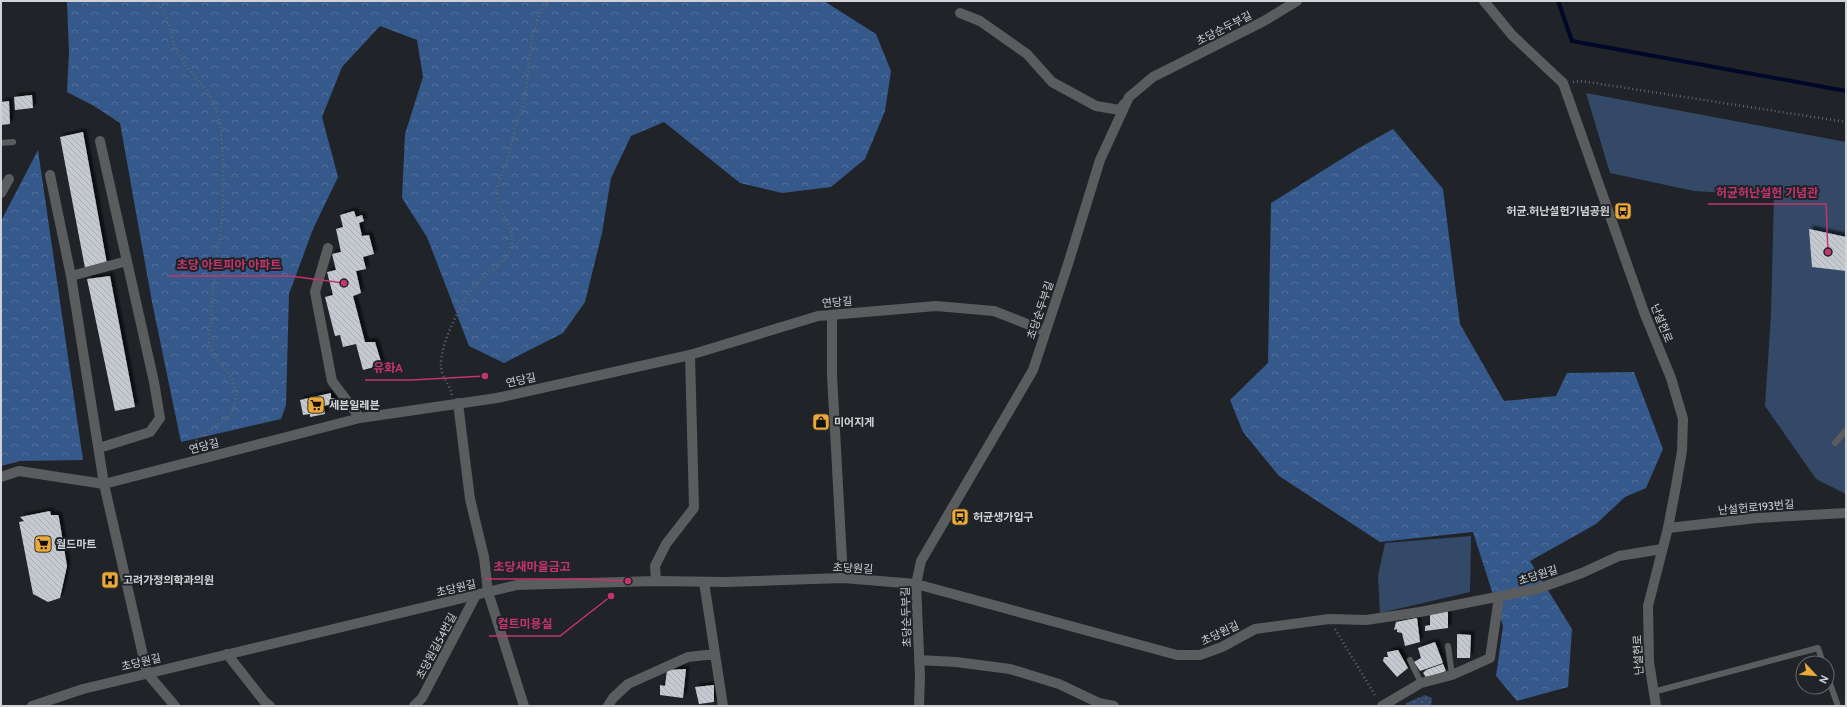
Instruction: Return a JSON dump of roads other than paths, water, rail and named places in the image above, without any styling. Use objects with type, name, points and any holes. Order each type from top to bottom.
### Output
[{"type":"street","name":"초당순두부길","points":[[919,706],[916,584],[921,561],[1033,370],[1100,160],[1129,97],[1153,77],[1264,21],[1297,1]]},
{"type":"street","name":"난설헌로","points":[[1484,1],[1512,35],[1563,83],[1644,312],[1671,378],[1683,419],[1682,451],[1668,528],[1648,606],[1649,662],[1656,706]]},
{"type":"street","points":[[960,13],[980,21],[1027,54],[1052,82],[1096,106],[1120,110],[1129,97]]},
{"type":"street","points":[[99,448],[150,432],[160,418],[154,382],[100,141]]},
{"type":"street","points":[[50,175],[71,276],[104,484],[147,673],[175,706]]},
{"type":"street","points":[[1,194],[9,179]]},
{"type":"street","points":[[328,248],[315,292],[320,322],[332,381],[360,418]]},
{"type":"street","points":[[71,276],[127,261]]},
{"type":"street","name":"연당길","points":[[1,477],[19,471],[104,484],[360,418],[497,398],[690,354],[818,316],[936,306],[994,311],[1045,331]]},
{"type":"street","points":[[832,315],[832,375],[843,578]]},
{"type":"street","points":[[656,581],[655,566],[666,544],[694,508],[690,354]]},
{"type":"street","points":[[455,404],[470,499],[484,556],[488,592],[524,706]]},
{"type":"street","name":"난설헌로193번길","points":[[1668,528],[1758,518],[1846,513]]},
{"type":"street","name":"초당원길","points":[[32,706],[83,689],[147,673],[517,585],[843,578],[916,584],[1177,655],[1200,655],[1222,647],[1255,629],[1329,619],[1373,618],[1420,612],[1499,597],[1538,589],[1582,573],[1619,556],[1662,549]]},
{"type":"street","points":[[704,582],[723,706]]},
{"type":"street","name":"초당원길54번길","points":[[414,706],[422,698],[476,595]]},
{"type":"street","points":[[1380,703],[1421,683],[1452,675],[1490,658],[1499,597]]},
{"type":"street","points":[[227,654],[264,701],[270,706]]},
{"type":"street","points":[[608,706],[613,698],[628,684],[688,657],[715,654]]},
{"type":"street","points":[[919,660],[956,662],[1010,669],[1059,684],[1099,703],[1114,706]]},
{"type":"lane","points":[[1,143],[13,142]]},
{"type":"lane","points":[[1835,442],[1846,430]]},
{"type":"lane","points":[[1448,646],[1452,675]]},
{"type":"lane","points":[[1653,692],[1818,648],[1820,655]]},
{"type":"lane","points":[[1410,660],[1421,683]]},
{"type":"lane","points":[[1834,695],[1838,706]]},
{"type":"waterway","points":[[1558,1],[1572,41],[1846,91]]},
{"type":"place","name":"허균.허난설헌기념공원","points":[[1623,211]]},
{"type":"place","name":"허균허난설헌 기념관","points":[[1828,252]]},
{"type":"place","name":"초당 아트피아 아파트","points":[[344,283]]},
{"type":"place","name":"유화A","points":[[485,376]]},
{"type":"place","name":"세븐일레븐","points":[[316,405]]},
{"type":"place","name":"미어지게","points":[[821,422]]},
{"type":"place","name":"허균생가입구","points":[[960,517]]},
{"type":"place","name":"월드마트","points":[[43,544]]},
{"type":"place","name":"고려가정의학과의원","points":[[110,580]]},
{"type":"place","name":"초당새마을금고","points":[[628,581]]},
{"type":"place","name":"컬트미용실","points":[[611,596]]}]
